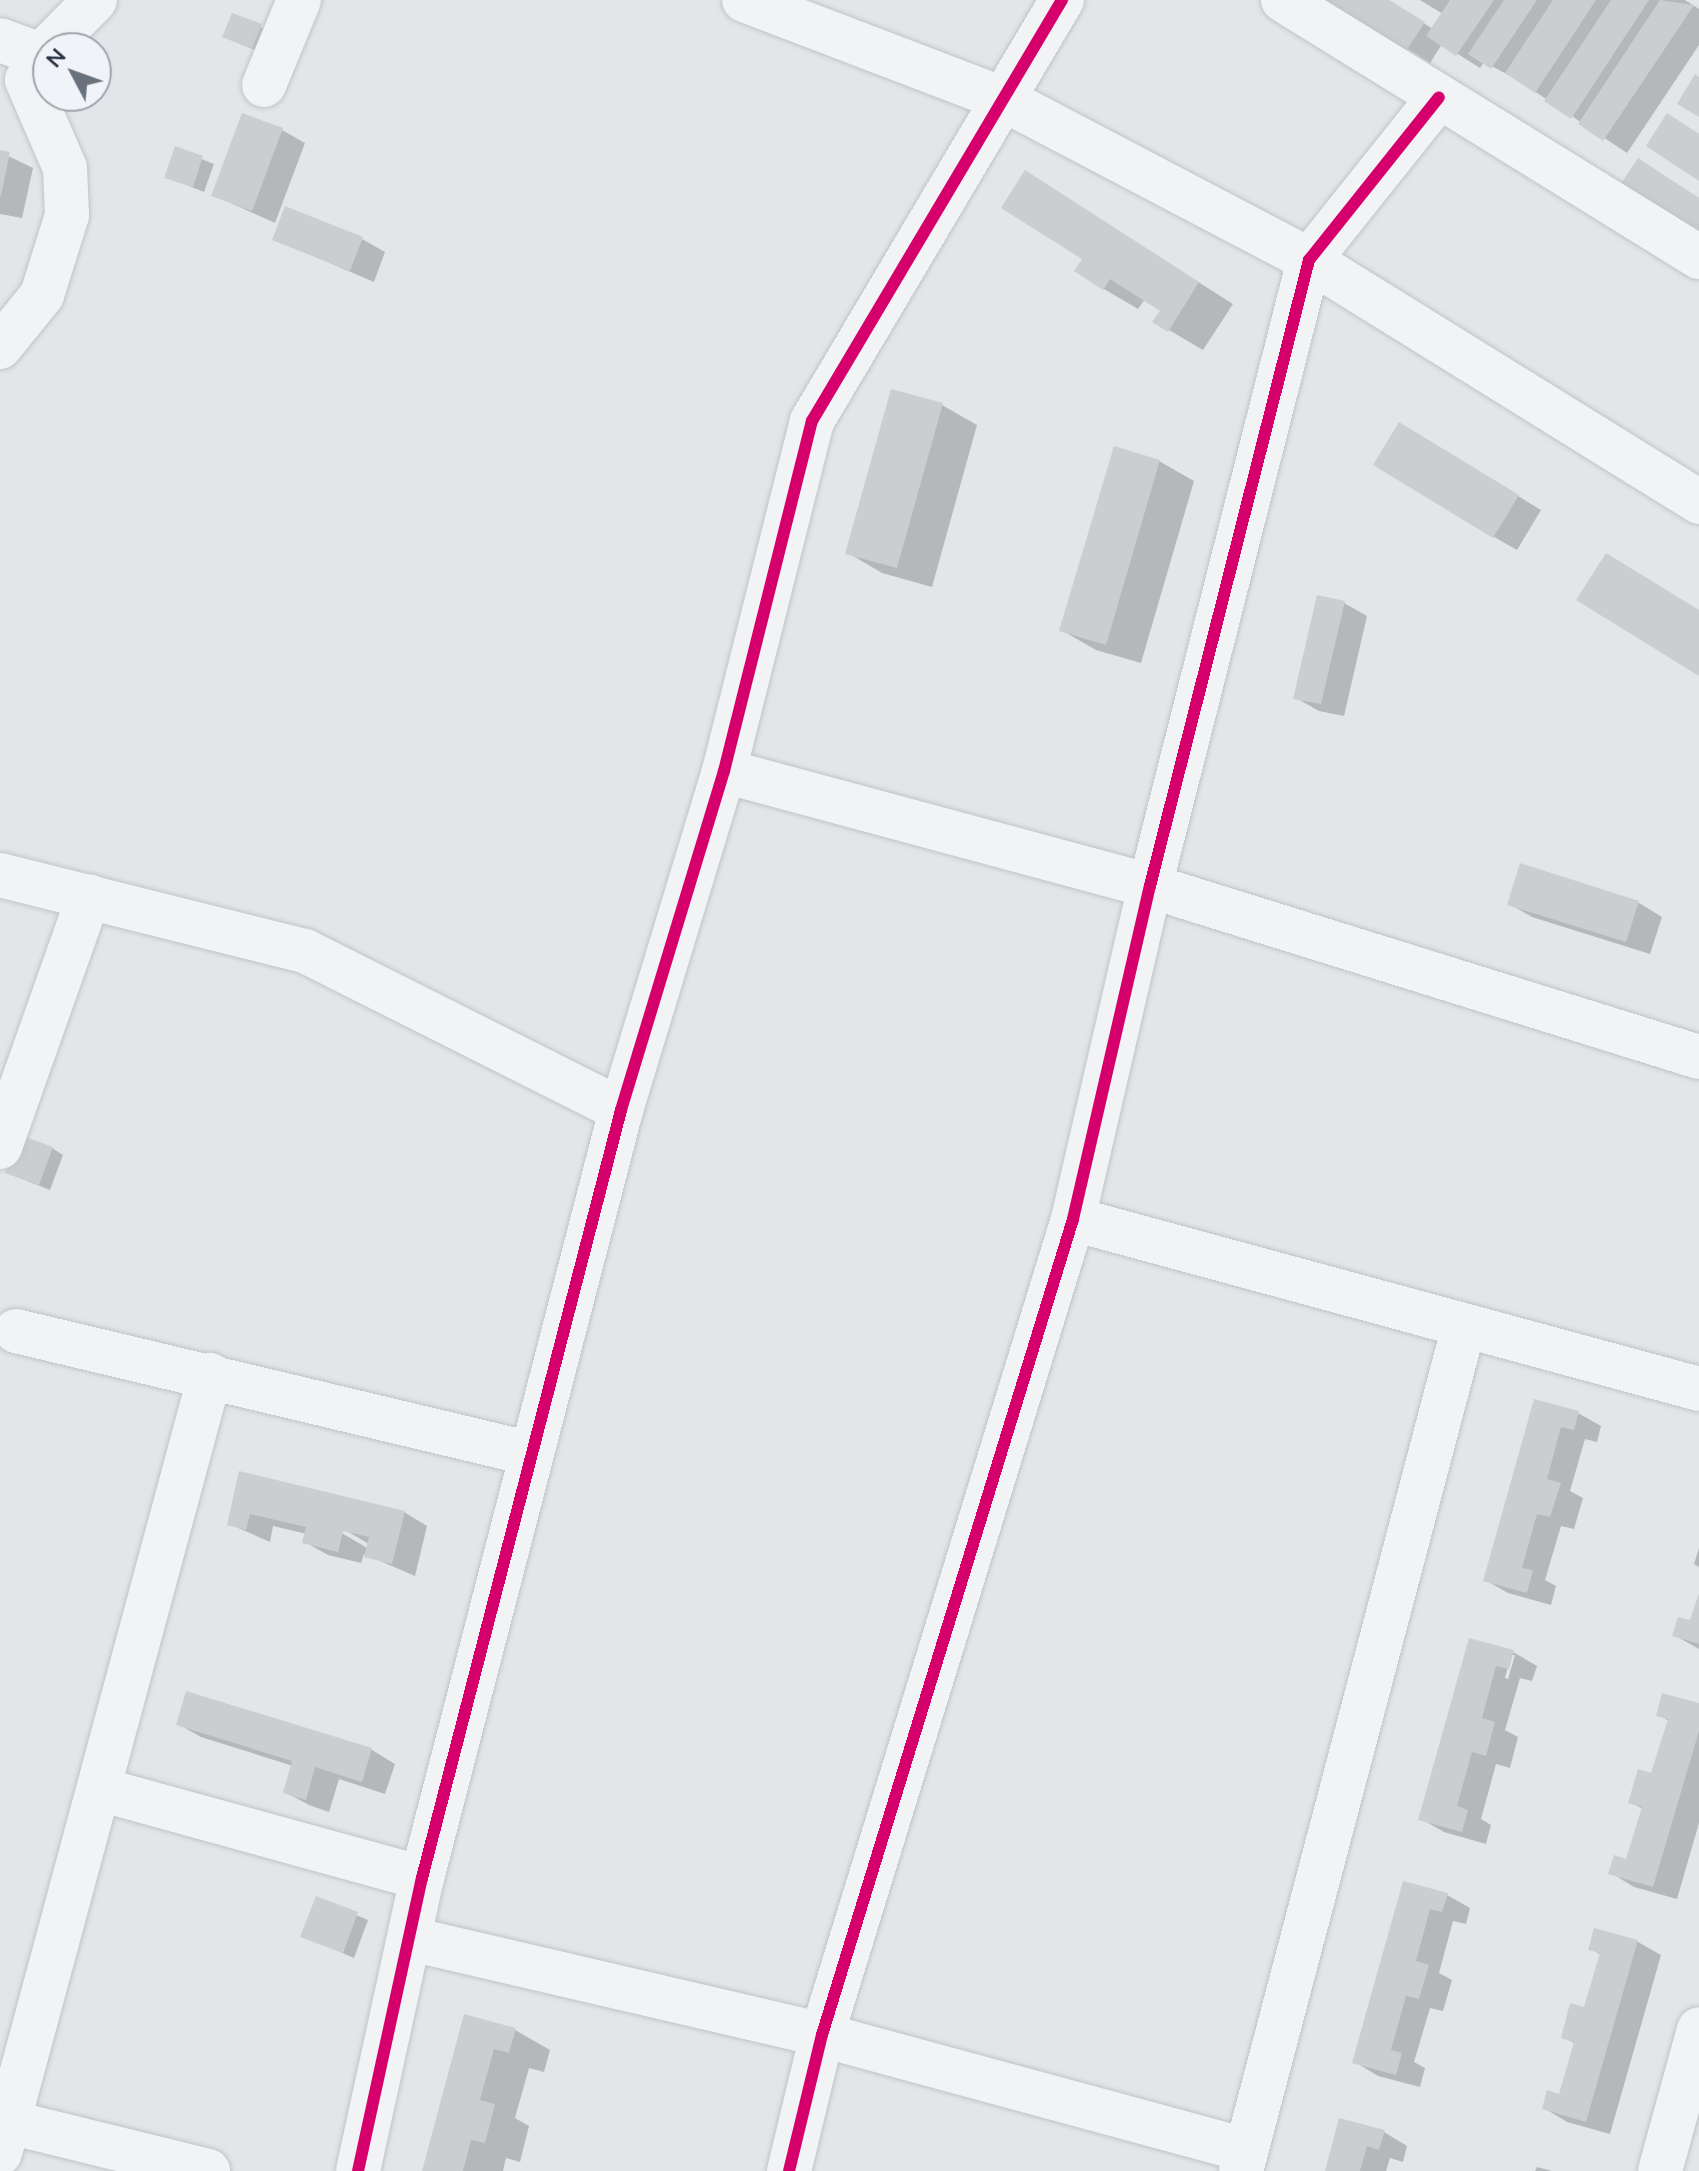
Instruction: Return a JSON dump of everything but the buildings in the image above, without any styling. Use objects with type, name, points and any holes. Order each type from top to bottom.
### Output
[{"type":"street","points":[[64,32],[95,0]]},
{"type":"street","points":[[264,85],[299,0]]},
{"type":"street","points":[[744,0],[1001,98],[1309,260],[1699,502]]},
{"type":"street","points":[[358,2171],[422,1878],[621,1110],[724,771],[812,421],[1001,98],[1062,0]]},
{"type":"street","points":[[1283,0],[1699,257]]},
{"type":"street","points":[[0,40],[32,52]]},
{"type":"street","points":[[32,71],[27,80],[32,92]]},
{"type":"street","points":[[789,2171],[822,2035],[1073,1219],[1150,886],[1309,260],[1439,97]]},
{"type":"street","points":[[0,347],[42,295],[67,215],[65,168],[41,112]]},
{"type":"street","points":[[724,771],[1150,886],[1699,1057]]},
{"type":"street","points":[[0,875],[305,951],[621,1110]]},
{"type":"street","points":[[0,1147],[12,1080],[89,896]]},
{"type":"street","points":[[1073,1219],[1699,1389]]},
{"type":"street","points":[[411,1939],[822,2035],[1244,2161],[1464,1326]]},
{"type":"street","points":[[16,1331],[532,1454]]},
{"type":"street","points":[[208,2171],[5,2137],[210,1375]]},
{"type":"street","points":[[99,1789],[422,1878]]},
{"type":"street","points":[[1668,2169],[1699,2029]]},
{"type":"cycle path","points":[[358,2171],[422,1878],[621,1110],[724,771],[812,421],[1062,0]]},
{"type":"cycle path","points":[[789,2171],[822,2035],[1073,1219],[1150,886],[1309,260],[1439,97]]}]
